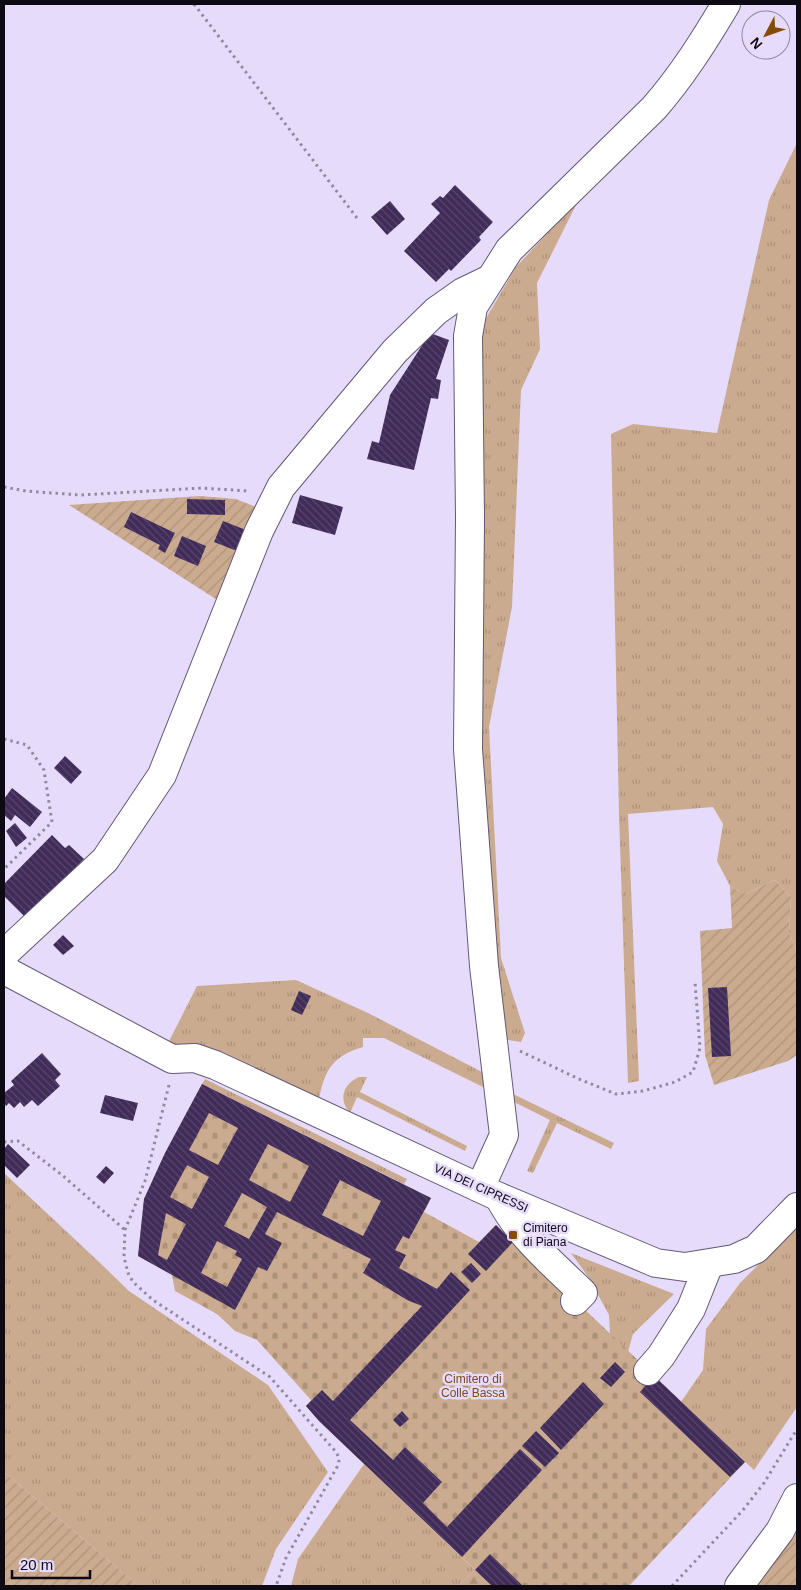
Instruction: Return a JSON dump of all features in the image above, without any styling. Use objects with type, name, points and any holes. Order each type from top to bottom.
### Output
[{"type":"street","points":[[575,1301],[583,1293],[525,1236],[505,1208],[490,1192],[504,1135],[484,966],[468,749],[470,527],[468,336],[473,307],[509,250],[654,108],[673,86],[699,50],[726,4]]},
{"type":"street","points":[[172,1059],[5,966],[105,860],[162,775],[259,531],[281,487],[395,350],[436,310],[463,292],[490,279]]},
{"type":"street","name":"VIA DEI CIPRESSI","points":[[172,1059],[195,1058],[215,1065],[490,1192],[656,1263],[685,1267],[734,1259],[756,1249],[797,1207]]},
{"type":"street","points":[[648,1371],[661,1356],[691,1309],[709,1264]]},
{"type":"street","points":[[739,1586],[780,1531],[797,1498]]},
{"type":"path","points":[[194,4],[357,218]]},
{"type":"path","points":[[4,487],[26,491],[80,494],[201,488],[258,492],[281,487]]},
{"type":"path","points":[[4,738],[27,745],[44,770],[52,822],[4,869]]},
{"type":"path","points":[[493,1037],[579,1079],[616,1094],[643,1091],[675,1082],[693,1072],[700,1048],[695,982]]},
{"type":"path","points":[[172,1059],[170,1080],[145,1181],[125,1230],[124,1257],[128,1273],[133,1282],[153,1300],[270,1377],[338,1456],[340,1462],[286,1558],[276,1586]]},
{"type":"path","points":[[4,1142],[18,1141],[62,1175],[125,1230]]},
{"type":"path","points":[[672,1586],[764,1483],[797,1429]]},
{"type":"green space","points":[[797,143],[797,953],[789,932],[791,897],[775,880],[745,894],[730,886],[717,861],[723,824],[713,807],[628,814],[639,1081],[628,1083],[619,815],[611,434],[633,424],[717,433],[769,200]]},
{"type":"green space","points":[[579,199],[537,283],[540,349],[521,390],[512,607],[489,727],[501,958],[525,1033],[521,1042],[502,1039],[473,743],[478,332],[516,267]]},
{"type":"green space","points":[[200,496],[236,499],[256,507],[222,603],[69,505]]},
{"type":"green space","points":[[775,880],[791,897],[789,932],[797,953],[797,1055],[788,1061],[714,1085],[705,1055],[700,931],[732,928],[730,886],[745,894]]},
{"type":"green space","points":[[296,980],[368,1013],[484,1073],[487,1089],[384,1038],[363,1038],[363,1047],[337,1059],[324,1079],[319,1099],[164,1051],[197,986]]},
{"type":"green space","points":[[359,1077],[367,1077],[360,1092],[467,1146],[465,1151],[357,1097],[350,1113],[344,1102],[344,1092],[349,1084]]},
{"type":"green space","points":[[205,1079],[407,1179],[404,1184],[202,1084]]},
{"type":"green space","name":"Cimitero di Colle Bassa","points":[[202,1084],[431,1198],[424,1212],[479,1242],[496,1225],[745,1462],[629,1586],[492,1586],[319,1421],[306,1406],[311,1400],[257,1340],[235,1331],[217,1314],[175,1291],[172,1275],[138,1256],[144,1199],[165,1153]]},
{"type":"green space","points":[[511,1093],[614,1143],[611,1149],[557,1123],[533,1173],[527,1171],[550,1120],[510,1100]]},
{"type":"green space","points":[[4,1173],[129,1291],[268,1385],[328,1472],[276,1549],[262,1586],[139,1586],[4,1472]]},
{"type":"green space","points":[[797,1226],[797,1407],[754,1470],[681,1402],[703,1370],[706,1329],[740,1283]]},
{"type":"green space","points":[[571,1253],[674,1294],[633,1334],[628,1352],[610,1335],[609,1315],[589,1278]]},
{"type":"green space","points":[[364,1464],[475,1570],[458,1586],[291,1586],[298,1559]]},
{"type":"green space","points":[[4,1472],[139,1586],[4,1586]]},
{"type":"green space","points":[[797,1520],[797,1586],[752,1586]]},
{"type":"green space","points":[[475,1570],[492,1586],[458,1586]]},
{"type":"building","points":[[455,185],[493,222],[479,237],[481,240],[451,271],[449,269],[436,282],[404,251],[440,213],[431,204],[440,196],[443,198]]},
{"type":"building","points":[[390,201],[405,219],[387,235],[371,217]]},
{"type":"building","points":[[430,333],[449,340],[436,379],[441,380],[438,399],[431,398],[414,470],[367,459],[372,441],[379,443],[390,395]]},
{"type":"building","points":[[300,495],[343,507],[335,535],[292,523]]},
{"type":"building","points":[[187,499],[225,500],[225,515],[187,514]]},
{"type":"building","points":[[131,512],[175,533],[165,553],[158,549],[160,545],[124,527]]},
{"type":"building","points":[[223,521],[246,530],[237,551],[214,542]]},
{"type":"building","points":[[182,536],[206,546],[198,566],[174,556]]},
{"type":"building","points":[[65,756],[82,772],[71,784],[54,768]]},
{"type":"building","points":[[12,788],[42,812],[30,827],[15,815],[11,821],[4,815],[4,799]]},
{"type":"building","points":[[15,823],[27,838],[16,847],[6,831]]},
{"type":"building","points":[[52,835],[65,848],[69,845],[84,859],[26,918],[4,896],[4,884]]},
{"type":"building","points":[[63,935],[74,946],[63,955],[53,945]]},
{"type":"building","points":[[727,987],[731,1056],[712,1057],[708,988]]},
{"type":"building","points":[[299,991],[311,996],[302,1015],[291,1010]]},
{"type":"building","points":[[42,1053],[61,1074],[55,1080],[60,1086],[38,1106],[32,1100],[24,1107],[20,1102],[14,1108],[9,1103],[6,1106],[4,1103],[4,1093],[14,1085],[11,1081]]},
{"type":"building","points":[[202,1084],[431,1198],[409,1239],[403,1236],[395,1250],[406,1255],[399,1268],[437,1289],[451,1272],[470,1290],[350,1420],[393,1460],[405,1447],[442,1482],[423,1503],[447,1527],[520,1449],[542,1470],[462,1557],[319,1421],[306,1406],[322,1390],[333,1401],[422,1306],[407,1300],[363,1273],[371,1259],[277,1212],[265,1234],[282,1243],[267,1271],[258,1267],[235,1310],[138,1256],[144,1199],[165,1153]],"holes":[[[209,1113],[238,1128],[218,1165],[189,1150]],[[268,1144],[309,1166],[290,1202],[249,1180]],[[187,1165],[209,1177],[192,1209],[170,1197]],[[340,1180],[381,1201],[363,1236],[322,1215]],[[242,1193],[267,1207],[249,1239],[224,1226]],[[166,1213],[186,1224],[167,1260],[158,1255]],[[217,1241],[237,1251],[235,1255],[242,1259],[227,1287],[201,1273]]]},
{"type":"building","points":[[105,1095],[138,1103],[133,1121],[100,1113]]},
{"type":"building","points":[[8,1144],[30,1165],[17,1178],[4,1165],[4,1149]]},
{"type":"building","points":[[106,1166],[114,1173],[104,1184],[96,1177]]},
{"type":"building","points":[[496,1225],[513,1242],[486,1271],[468,1254]]},
{"type":"building","points":[[471,1263],[481,1274],[472,1283],[461,1272]]},
{"type":"building","points":[[615,1362],[625,1372],[611,1387],[600,1378]]},
{"type":"building","points":[[654,1376],[745,1462],[730,1477],[640,1392]]},
{"type":"building","points":[[583,1382],[604,1404],[561,1450],[540,1428]]},
{"type":"building","points":[[402,1411],[409,1419],[400,1427],[393,1420]]},
{"type":"building","points":[[536,1431],[559,1453],[545,1467],[522,1446]]},
{"type":"building","points":[[490,1554],[523,1586],[492,1586],[475,1570]]},
{"type":"place","name":"Cimitero di Piana","points":[[513,1235]]}]
